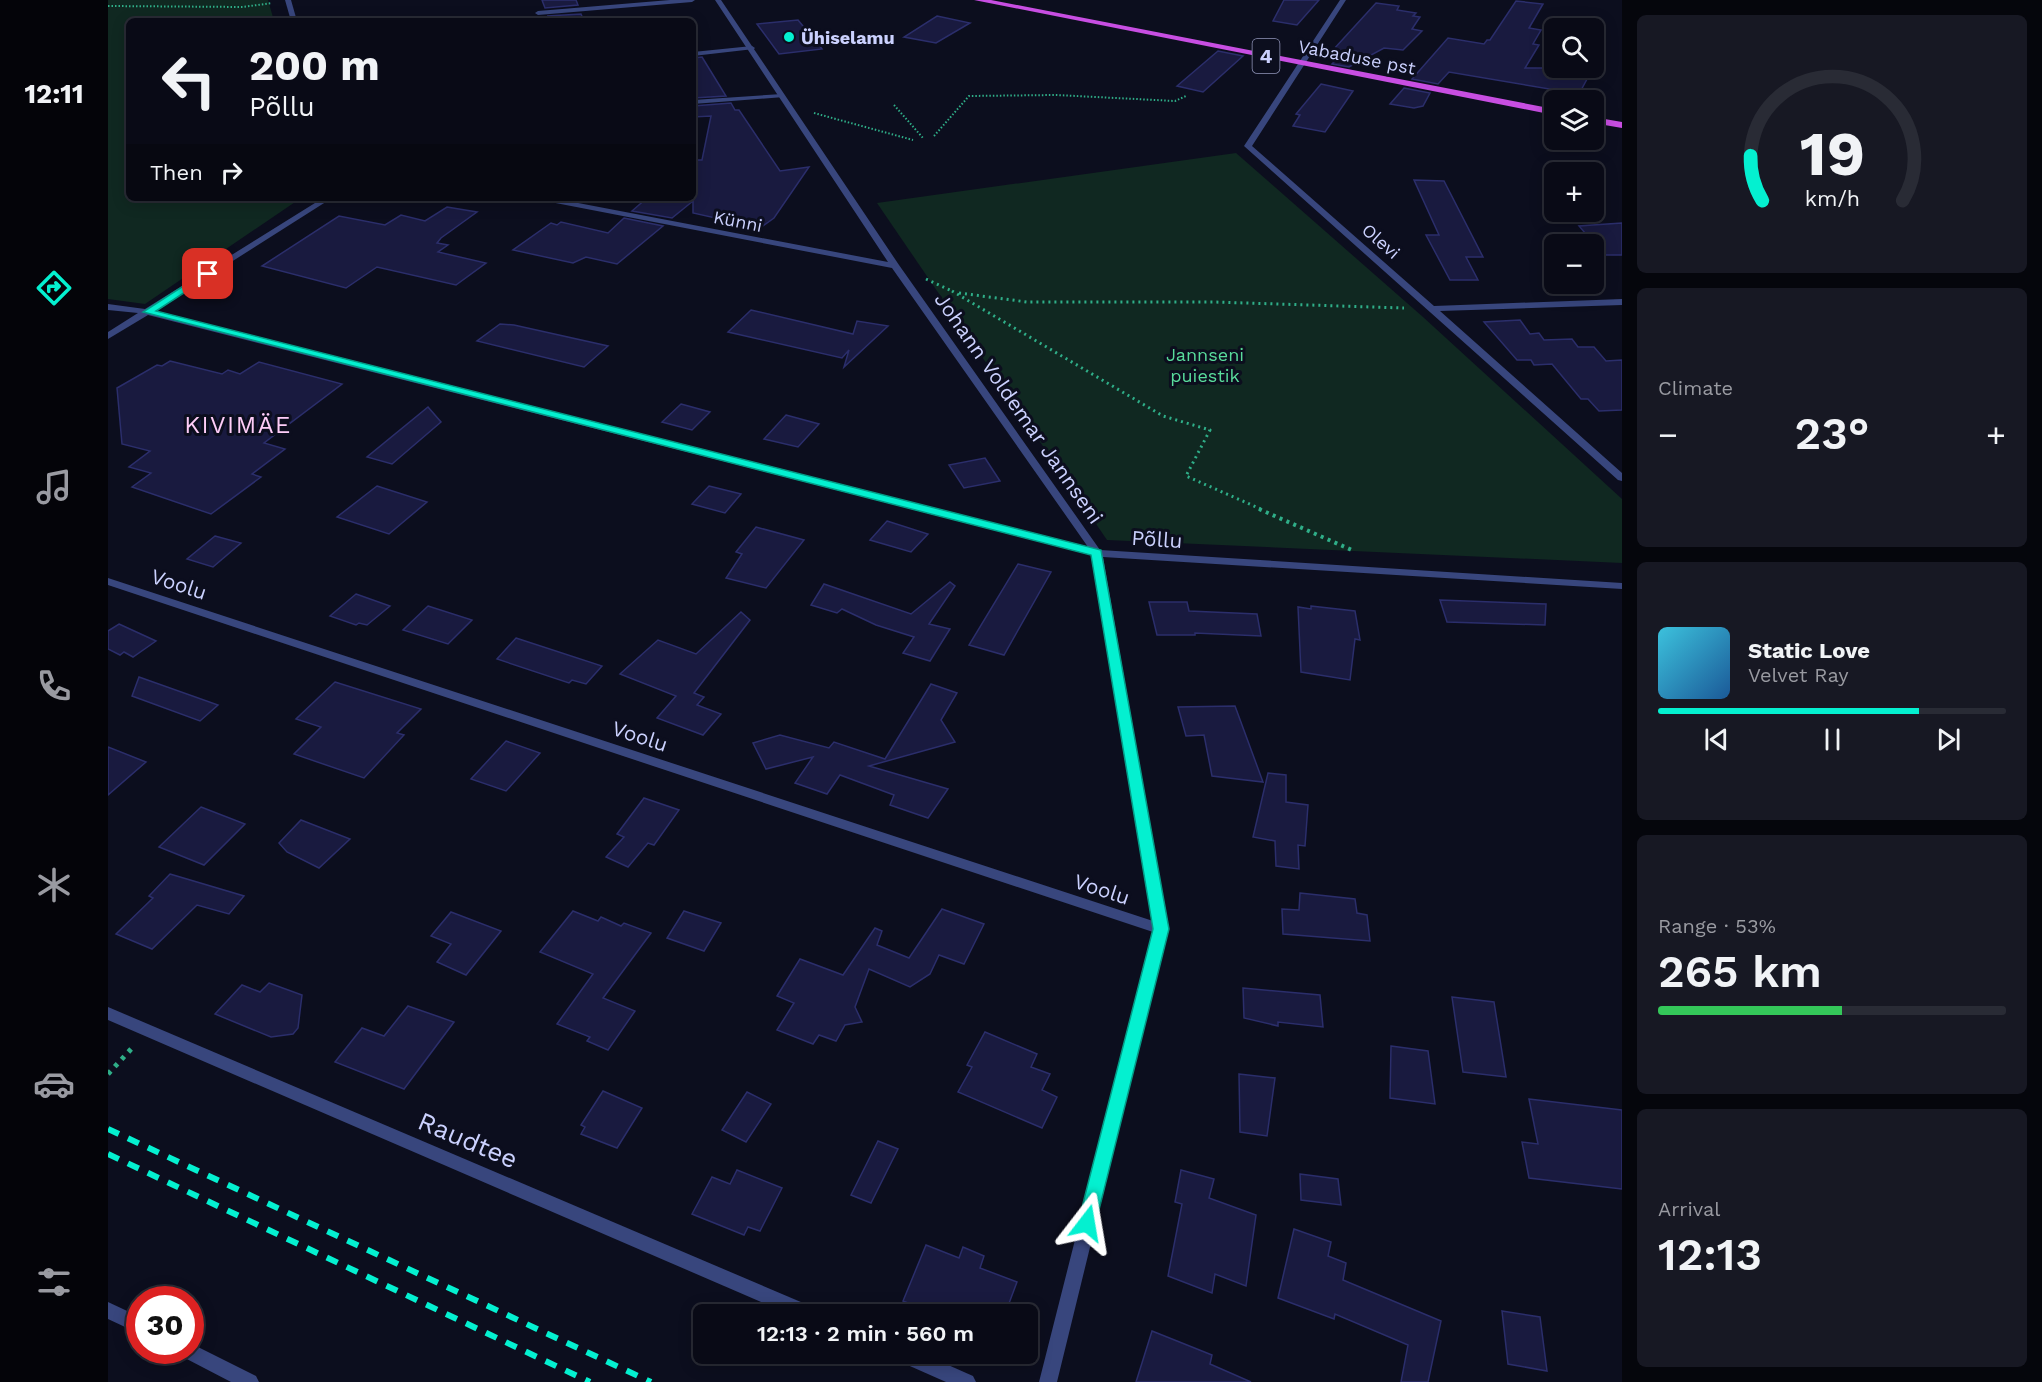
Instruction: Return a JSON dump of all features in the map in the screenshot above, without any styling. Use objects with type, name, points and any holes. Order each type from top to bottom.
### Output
[{"type":"highway","name":"Vabaduse pst","points":[[978,0],[1544,104]]},
{"type":"highway","name":"Vabaduse pst","points":[[1005,0],[1544,110]]},
{"type":"highway","points":[[1604,116],[1622,119]]},
{"type":"highway","points":[[1604,122],[1622,125]]},
{"type":"street","points":[[293,18],[289,1],[299,0]]},
{"type":"street","points":[[538,13],[692,0]]},
{"type":"street","name":"Johann Voldemar Jannseni","points":[[718,0],[895,266],[1097,553],[1161,929],[1048,1382]]},
{"type":"street","name":"Olevi","points":[[1343,0],[1248,146],[1622,478]]},
{"type":"street","points":[[696,54],[752,48]]},
{"type":"street","points":[[696,101],[782,94]]},
{"type":"street","points":[[108,336],[323,201]]},
{"type":"street","name":"Künni","points":[[556,201],[895,266]]},
{"type":"street","points":[[1434,309],[1622,302]]},
{"type":"street","name":"Põllu","points":[[108,307],[148,312],[1097,553],[1622,586]]},
{"type":"street","name":"Voolu","points":[[108,581],[1161,929]]},
{"type":"street","name":"Raudtee","points":[[108,1013],[786,1304]]},
{"type":"street","points":[[108,1310],[126,1319]]},
{"type":"street","points":[[204,1359],[250,1382]]},
{"type":"street","points":[[926,1364],[968,1382]]},
{"type":"path","points":[[108,6],[243,7],[289,1]]},
{"type":"path","points":[[934,136],[969,96],[1056,95],[1175,101],[1186,96]]},
{"type":"path","points":[[894,105],[923,138]]},
{"type":"path","points":[[796,116],[816,113],[913,140]]},
{"type":"path","points":[[895,266],[952,291],[1163,416],[1210,430],[1186,476],[1360,553]]},
{"type":"path","points":[[952,291],[976,297],[1032,300],[1201,301],[1434,309]]},
{"type":"path","points":[[108,1074],[121,1059]]},
{"type":"green space","points":[[108,0],[268,0],[273,18],[126,18],[126,201],[297,201],[145,304],[108,299]]},
{"type":"green space","name":"Jannseni puiestik","points":[[1236,153],[1423,317],[1622,499],[1622,563],[1107,540],[877,203]]},
{"type":"building","points":[[542,0],[576,0],[578,5],[545,8]]},
{"type":"building","points":[[1284,0],[1319,0],[1297,25],[1273,21]]},
{"type":"building","points":[[1516,1],[1543,4],[1529,28],[1541,30],[1533,44],[1539,45],[1525,68],[1544,68],[1544,78],[1588,78],[1581,90],[1555,90],[1449,72],[1438,84],[1412,79],[1448,38],[1484,44],[1490,40]]},
{"type":"building","points":[[1376,3],[1399,6],[1397,10],[1416,13],[1413,16],[1420,17],[1412,29],[1422,31],[1403,50],[1384,48],[1349,67],[1332,64],[1343,52],[1333,50]]},
{"type":"building","points":[[581,14],[583,18],[549,18],[548,16]]},
{"type":"building","points":[[937,16],[970,23],[936,43],[904,37]]},
{"type":"building","name":"Ühiselamu","points":[[798,20],[822,49],[779,54],[757,24]]},
{"type":"building","points":[[1218,51],[1243,56],[1203,92],[1177,86]]},
{"type":"building","points":[[702,57],[726,96],[696,98],[696,58]]},
{"type":"building","points":[[1321,84],[1353,91],[1325,132],[1293,126],[1300,115],[1296,114]]},
{"type":"building","points":[[1404,88],[1430,93],[1423,106],[1414,108],[1390,104]]},
{"type":"building","points":[[731,103],[735,110],[739,110],[780,171],[809,167],[774,218],[760,228],[693,213],[693,201],[696,201],[696,160],[702,160],[711,116],[696,117],[696,106]]},
{"type":"building","points":[[1414,180],[1444,181],[1483,257],[1466,257],[1478,280],[1450,280],[1426,235],[1439,235]]},
{"type":"building","points":[[644,201],[693,201],[672,218],[632,211]]},
{"type":"building","points":[[447,207],[477,212],[441,238],[437,243],[448,245],[438,252],[486,263],[456,285],[377,267],[346,288],[262,266],[339,216],[385,225],[401,215],[425,221]]},
{"type":"building","points":[[624,218],[663,226],[617,264],[586,257],[573,263],[513,250],[551,223],[557,225],[561,222],[608,233]]},
{"type":"building","points":[[1622,223],[1622,255],[1604,255],[1604,234],[1586,234],[1579,226]]},
{"type":"building","points":[[751,310],[853,334],[857,321],[888,326],[844,367],[849,350],[842,358],[728,332]]},
{"type":"building","points":[[1520,320],[1530,334],[1539,333],[1544,340],[1572,339],[1578,347],[1594,347],[1606,361],[1622,360],[1622,410],[1599,411],[1588,399],[1581,399],[1552,364],[1534,365],[1531,360],[1517,360],[1484,322]]},
{"type":"building","points":[[500,324],[514,325],[608,346],[584,367],[477,341]]},
{"type":"building","points":[[170,361],[222,374],[228,370],[240,374],[259,362],[342,384],[264,443],[285,449],[252,474],[261,477],[211,514],[132,487],[151,473],[129,467],[150,451],[122,444],[117,388],[157,365],[162,366]]},
{"type":"building","points":[[681,404],[710,412],[692,430],[662,422]]},
{"type":"building","points":[[428,407],[441,422],[392,464],[367,457]]},
{"type":"building","points":[[786,415],[819,424],[798,447],[764,439]]},
{"type":"building","points":[[985,458],[1000,481],[964,488],[949,465]]},
{"type":"building","points":[[377,486],[427,502],[389,534],[337,517]]},
{"type":"building","points":[[709,486],[741,494],[725,513],[692,504]]},
{"type":"building","points":[[887,521],[928,534],[911,552],[870,540]]},
{"type":"building","points":[[756,527],[804,540],[766,588],[726,578],[742,554],[736,552]]},
{"type":"building","points":[[215,536],[241,543],[213,567],[187,559]]},
{"type":"building","points":[[1018,564],[1051,572],[1004,655],[969,645]]},
{"type":"building","points":[[950,582],[955,586],[929,624],[950,629],[930,661],[903,653],[914,637],[876,625],[842,609],[837,613],[811,605],[824,584],[911,614]]},
{"type":"building","points":[[356,594],[390,606],[367,625],[359,623],[356,625],[330,616]]},
{"type":"building","points":[[1440,600],[1546,604],[1545,625],[1447,622]]},
{"type":"building","points":[[1149,602],[1187,602],[1189,611],[1257,614],[1261,636],[1195,633],[1195,635],[1157,635]]},
{"type":"building","points":[[428,606],[472,620],[448,644],[403,630]]},
{"type":"building","points":[[1311,606],[1355,611],[1360,640],[1355,639],[1350,680],[1301,672],[1298,607],[1311,609]]},
{"type":"building","points":[[741,612],[750,620],[694,693],[704,697],[697,705],[721,714],[703,735],[657,718],[676,696],[620,674],[658,640],[696,654]]},
{"type":"building","points":[[119,624],[156,641],[133,657],[124,652],[120,655],[108,649],[108,631]]},
{"type":"building","points":[[516,638],[602,666],[586,684],[572,680],[569,683],[497,659]]},
{"type":"building","points":[[139,677],[218,705],[200,721],[132,696]]},
{"type":"building","points":[[335,682],[421,709],[397,733],[404,735],[364,778],[294,754],[321,727],[296,719]]},
{"type":"building","points":[[931,684],[957,693],[941,720],[955,742],[869,766],[948,789],[928,818],[890,805],[894,795],[840,775],[827,794],[795,783],[813,757],[766,769],[753,743],[780,735],[829,748],[834,742],[885,759]]},
{"type":"building","points":[[1235,706],[1263,782],[1212,776],[1204,735],[1186,736],[1178,707]]},
{"type":"building","points":[[506,741],[540,753],[506,791],[471,779]]},
{"type":"building","points":[[108,747],[146,762],[108,795]]},
{"type":"building","points":[[1268,773],[1286,775],[1286,802],[1308,805],[1305,846],[1298,845],[1299,869],[1276,866],[1275,841],[1253,837]]},
{"type":"building","points":[[644,798],[679,810],[654,845],[648,843],[628,867],[606,857],[624,837],[617,834]]},
{"type":"building","points":[[201,807],[245,824],[204,865],[159,847]]},
{"type":"building","points":[[301,820],[350,839],[319,868],[287,852],[279,843]]},
{"type":"building","points":[[170,874],[244,896],[229,914],[197,905],[152,949],[116,934],[153,898],[149,896]]},
{"type":"building","points":[[1300,893],[1355,899],[1357,913],[1367,915],[1370,941],[1283,934],[1282,909],[1299,910]]},
{"type":"building","points":[[942,909],[984,924],[964,964],[939,955],[930,974],[910,987],[869,969],[855,1007],[862,1022],[845,1025],[836,1041],[819,1035],[813,1044],[777,1030],[794,1003],[777,996],[800,959],[843,975],[875,928],[882,931],[877,945],[909,958]]},
{"type":"building","points":[[573,911],[598,921],[601,917],[621,926],[624,923],[651,933],[603,998],[635,1011],[608,1050],[587,1041],[590,1037],[557,1024],[593,974],[540,952]]},
{"type":"building","points":[[684,911],[721,923],[704,951],[667,938]]},
{"type":"building","points":[[451,912],[501,931],[466,975],[437,962],[451,944],[431,936]]},
{"type":"building","points":[[269,983],[302,995],[298,1028],[293,1034],[271,1037],[215,1014],[242,985],[260,992]]},
{"type":"building","points":[[1243,988],[1320,995],[1323,1027],[1278,1022],[1278,1026],[1244,1018]]},
{"type":"building","points":[[1452,997],[1494,1002],[1506,1077],[1463,1072]]},
{"type":"building","points":[[408,1006],[454,1022],[404,1089],[335,1062],[362,1028],[384,1036]]},
{"type":"building","points":[[985,1032],[1037,1054],[1031,1067],[1050,1074],[1042,1090],[1057,1097],[1042,1128],[958,1092],[972,1067],[967,1065]]},
{"type":"building","points":[[1391,1046],[1428,1051],[1435,1104],[1390,1098]]},
{"type":"building","points":[[1239,1074],[1275,1078],[1267,1136],[1240,1132]]},
{"type":"building","points":[[603,1091],[642,1108],[617,1148],[581,1134],[585,1127],[581,1125]]},
{"type":"building","points":[[747,1092],[771,1104],[746,1142],[722,1130]]},
{"type":"building","points":[[1529,1099],[1622,1110],[1622,1189],[1529,1178],[1522,1142],[1538,1144]]},
{"type":"building","points":[[878,1141],[898,1149],[871,1203],[851,1195]]},
{"type":"building","points":[[737,1170],[782,1188],[760,1231],[748,1227],[744,1235],[692,1214],[712,1177],[730,1184]]},
{"type":"building","points":[[1181,1170],[1214,1179],[1209,1198],[1256,1215],[1246,1286],[1215,1274],[1212,1293],[1168,1276],[1182,1204],[1175,1202]]},
{"type":"building","points":[[1300,1174],[1338,1179],[1341,1205],[1301,1200]]},
{"type":"building","points":[[1294,1229],[1331,1242],[1328,1256],[1346,1263],[1343,1280],[1441,1321],[1428,1382],[1401,1382],[1408,1345],[1335,1314],[1334,1319],[1278,1298]]},
{"type":"building","points":[[926,1245],[959,1258],[963,1247],[984,1256],[980,1268],[1017,1282],[1009,1304],[910,1304],[903,1301]]},
{"type":"building","points":[[1502,1311],[1540,1317],[1547,1371],[1508,1364]]},
{"type":"building","points":[[1152,1331],[1212,1355],[1210,1364],[1251,1382],[1136,1382]]},
{"type":"railway","points":[[108,1129],[651,1382]]},
{"type":"railway","points":[[108,1154],[590,1382]]},
{"type":"place","name":"Ühiselamu","points":[[789,37]]},
{"type":"district","name":"KIVIMÄE","points":[[238,425]]},
{"type":"route","points":[[208,274],[148,312],[1097,553],[1161,929],[1087,1223]]}]
